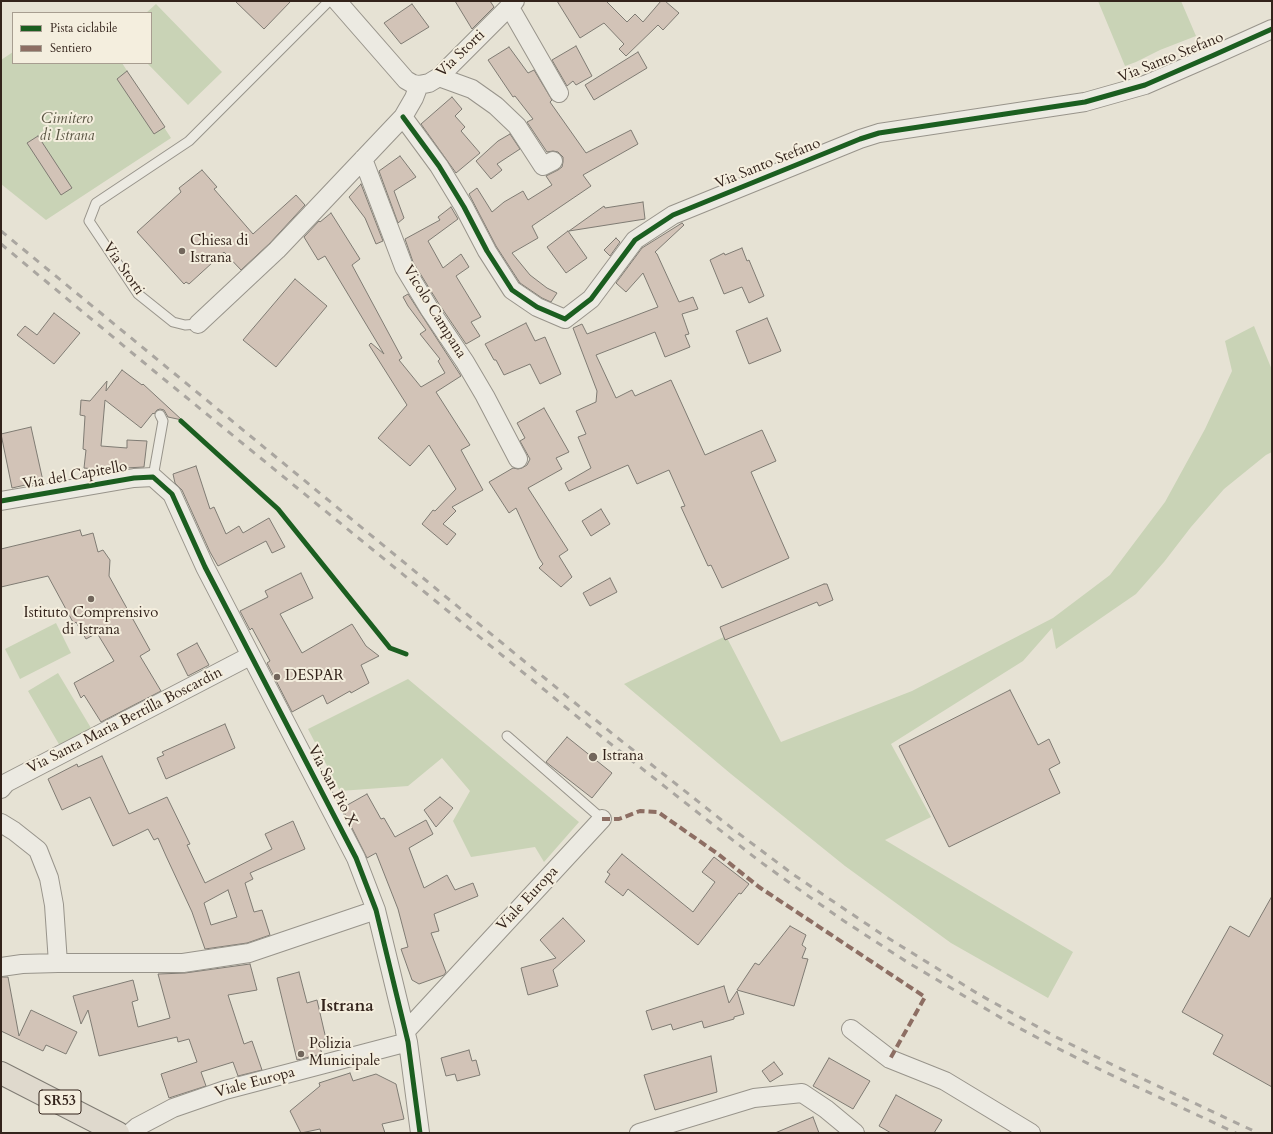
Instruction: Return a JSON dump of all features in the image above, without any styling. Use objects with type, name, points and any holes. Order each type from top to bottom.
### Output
[{"type":"main road","name":"SR53","points":[[1,1073],[118,1133]]},
{"type":"street","points":[[337,1],[406,80],[413,84],[420,85]]},
{"type":"street","name":"Via Storti","points":[[198,324],[277,250],[403,117],[420,85],[429,83],[439,77],[512,4]]},
{"type":"street","points":[[512,4],[559,93]]},
{"type":"street","name":"Via Santo Stefano","points":[[403,117],[440,166],[487,251],[512,290],[537,307],[566,319],[591,299],[635,240],[673,215],[860,139],[879,133],[1085,102],[1145,85],[1272,29]]},
{"type":"street","points":[[439,77],[472,88],[496,106],[517,126],[543,166],[553,160]]},
{"type":"street","name":"Vicolo Campana","points":[[363,159],[404,267],[485,396],[518,458]]},
{"type":"street","name":"Via del Capitello","points":[[1,501],[134,478],[153,477]]},
{"type":"street","name":"Via San Pio X","points":[[153,477],[172,494],[205,567],[356,858],[376,910],[407,1037],[420,1133]]},
{"type":"street","name":"Via Santa Maria Bertilla Boscardin","points":[[1,789],[6,783],[250,656]]},
{"type":"street","name":"Viale Europa","points":[[130,1133],[137,1127],[174,1108],[225,1090],[407,1037],[602,820]]},
{"type":"street","points":[[1,824],[14,831],[38,850],[49,878],[54,905],[58,963]]},
{"type":"street","points":[[1,967],[22,964],[58,963],[183,963],[249,952],[376,910]]},
{"type":"street","points":[[851,1029],[890,1059],[945,1082],[1031,1133]]},
{"type":"street","points":[[639,1133],[754,1098],[802,1093],[855,1133]]},
{"type":"lane","name":"Via Storti","points":[[198,324],[185,325],[173,322],[138,294],[89,221],[96,203],[189,141],[329,1]]},
{"type":"lane","points":[[153,477],[163,421],[160,415]]},
{"type":"lane","points":[[507,736],[602,820]]},
{"type":"green space","points":[[1098,1],[1181,1],[1196,36],[1125,66]]},
{"type":"green space","points":[[156,4],[222,72],[188,105],[148,64],[152,64],[152,12],[147,12]]},
{"type":"green space","name":"Cimitero di Istrana","points":[[12,53],[12,64],[123,64],[171,138],[46,220],[1,184],[1,60]]},
{"type":"green space","points":[[1254,326],[1272,370],[1272,452],[1266,455],[1224,489],[1136,594],[1056,649],[1052,628],[1023,661],[891,744],[931,817],[885,840],[1073,952],[1048,998],[951,943],[845,866],[731,774],[624,684],[726,636],[781,742],[912,691],[1053,618],[1110,575],[1165,502],[1205,429],[1232,371],[1225,341]]},
{"type":"green space","points":[[56,623],[71,653],[20,679],[5,649]]},
{"type":"green space","points":[[58,673],[91,728],[60,746],[28,691]]},
{"type":"green space","points":[[408,679],[579,822],[544,862],[535,847],[471,857],[453,821],[470,791],[442,758],[408,786],[340,791],[308,729]]},
{"type":"building","points":[[235,1],[291,1],[264,29]]},
{"type":"building","points":[[455,1],[490,1],[494,7],[472,29]]},
{"type":"building","points":[[557,1],[606,1],[627,22],[635,14],[643,22],[661,1],[665,1],[679,13],[663,30],[658,25],[626,56],[619,49],[624,44],[604,23],[580,38]]},
{"type":"building","points":[[412,4],[429,27],[401,44],[384,23]]},
{"type":"building","points":[[576,46],[592,76],[576,85],[573,81],[567,86],[552,60]]},
{"type":"building","points":[[509,47],[528,73],[534,70],[552,100],[550,102],[586,153],[631,130],[638,144],[583,175],[591,186],[532,226],[538,238],[512,253],[530,275],[547,288],[557,293],[551,302],[542,298],[520,283],[496,246],[469,194],[477,188],[492,212],[504,202],[523,191],[528,200],[552,185],[546,176],[562,167],[563,157],[558,152],[547,152],[527,122],[533,119],[515,96],[513,97],[488,60]]},
{"type":"building","points":[[638,52],[647,68],[594,100],[585,85]]},
{"type":"building","points":[[127,71],[165,127],[154,134],[117,79]]},
{"type":"building","points":[[452,97],[462,109],[455,116],[465,127],[461,131],[480,153],[456,173],[421,124]]},
{"type":"building","points":[[510,134],[520,149],[497,164],[502,170],[491,179],[476,161],[498,141]]},
{"type":"building","points":[[38,136],[72,188],[61,195],[27,143]]},
{"type":"building","points":[[400,156],[416,177],[394,191],[404,218],[398,223],[379,171]]},
{"type":"building","points":[[202,170],[217,187],[214,189],[253,234],[296,195],[305,205],[270,243],[241,270],[224,252],[189,284],[186,282],[184,284],[137,232],[181,192],[179,188]]},
{"type":"building","points":[[361,184],[383,241],[376,244],[365,218],[349,197]]},
{"type":"building","points":[[643,202],[645,219],[569,231],[604,206],[605,208]]},
{"type":"building","points":[[451,207],[458,219],[428,241],[443,268],[461,254],[469,267],[456,276],[481,317],[471,322],[480,336],[466,344],[413,262],[405,239],[440,220],[438,217]]},
{"type":"building","points":[[331,213],[360,259],[352,265],[402,358],[399,360],[421,387],[445,373],[438,361],[440,359],[420,334],[426,330],[403,297],[408,294],[461,376],[436,392],[470,445],[461,450],[483,490],[452,507],[456,511],[443,524],[456,534],[447,545],[422,524],[433,510],[435,511],[456,489],[429,445],[410,466],[378,438],[407,405],[369,345],[371,343],[384,354],[325,256],[318,260],[304,237],[319,221],[320,222]]},
{"type":"building","points":[[682,223],[684,225],[655,252],[679,302],[693,297],[698,309],[682,314],[689,334],[685,335],[690,347],[665,357],[655,332],[596,355],[616,398],[632,390],[635,396],[671,380],[705,455],[762,430],[776,461],[751,472],[789,558],[722,588],[711,565],[708,566],[681,507],[685,506],[669,470],[637,484],[628,465],[569,491],[565,483],[591,468],[578,437],[586,434],[576,411],[596,402],[597,391],[573,328],[582,324],[587,334],[658,307],[643,273],[626,292],[616,283],[642,248]]},
{"type":"building","points":[[568,231],[587,258],[566,273],[547,247]]},
{"type":"building","points":[[616,238],[620,242],[610,256],[604,250]]},
{"type":"building","points":[[742,248],[747,261],[749,260],[764,296],[749,303],[742,287],[724,294],[710,260],[724,253],[725,255]]},
{"type":"building","points":[[295,279],[327,306],[276,367],[243,340]]},
{"type":"building","points":[[54,313],[80,333],[54,364],[17,335],[25,326],[37,335]]},
{"type":"building","points":[[767,318],[781,351],[749,364],[736,331]]},
{"type":"building","points":[[526,323],[535,341],[545,337],[561,374],[540,384],[530,364],[504,375],[485,344]]},
{"type":"building","points":[[122,370],[142,385],[143,384],[182,420],[168,417],[164,410],[160,409],[154,414],[153,413],[141,428],[105,400],[101,446],[127,448],[127,440],[147,441],[144,467],[126,468],[114,471],[84,468],[86,450],[83,449],[85,416],[80,415],[81,400],[90,401],[107,381],[106,391]]},
{"type":"building","points":[[544,408],[569,452],[556,458],[562,469],[528,488],[568,550],[559,556],[572,577],[561,587],[539,568],[543,564],[516,508],[509,513],[489,482],[513,468],[518,469],[527,465],[530,459],[520,441],[525,438],[517,423]]},
{"type":"building","points":[[31,427],[43,481],[12,488],[1,434]]},
{"type":"building","points":[[196,466],[210,509],[214,507],[226,534],[239,526],[243,533],[269,518],[285,547],[272,553],[266,541],[218,566],[210,552],[182,490],[175,483],[173,474]]},
{"type":"building","points":[[601,509],[610,524],[591,536],[582,521]]},
{"type":"building","points":[[80,530],[82,536],[93,533],[98,552],[103,550],[110,560],[109,576],[150,650],[140,656],[161,691],[101,722],[84,695],[81,698],[74,683],[114,661],[97,633],[86,639],[76,622],[74,624],[48,576],[1,587],[1,549]]},
{"type":"building","points":[[301,573],[313,598],[280,614],[302,653],[352,624],[366,646],[379,656],[361,665],[369,683],[351,693],[350,691],[327,704],[323,695],[292,712],[267,663],[270,661],[252,628],[250,630],[240,611],[268,597],[265,591]]},
{"type":"building","points":[[610,578],[617,592],[590,606],[583,593]]},
{"type":"building","points":[[827,584],[833,600],[819,606],[817,602],[725,640],[720,627]]},
{"type":"building","points":[[197,643],[209,665],[188,676],[177,654]]},
{"type":"building","points":[[1010,690],[1038,745],[1049,739],[1060,763],[1049,769],[1060,793],[949,847],[899,746]]},
{"type":"building","points":[[225,724],[235,748],[166,779],[157,758],[164,755],[162,752]]},
{"type":"building","points":[[567,737],[612,773],[592,798],[546,762]]},
{"type":"building","points":[[102,756],[129,814],[167,797],[190,844],[187,845],[205,883],[272,849],[265,834],[293,821],[305,849],[250,873],[253,879],[245,883],[254,912],[262,910],[270,935],[247,943],[205,949],[192,912],[158,838],[154,840],[148,829],[113,846],[90,797],[62,810],[48,779],[77,764],[78,767]],"holes":[[[228,890],[237,917],[211,925],[204,903]]]},
{"type":"building","points":[[367,794],[381,819],[384,818],[395,837],[426,820],[433,834],[409,848],[424,888],[447,875],[455,890],[473,883],[478,896],[434,914],[439,931],[431,933],[446,972],[444,975],[419,984],[412,980],[401,949],[408,947],[398,909],[376,853],[367,858],[342,808]]},
{"type":"building","points":[[440,797],[453,808],[436,827],[424,810]]},
{"type":"building","points":[[622,854],[693,912],[715,882],[702,872],[714,857],[749,884],[741,894],[739,893],[698,945],[628,889],[623,896],[605,882],[610,874],[607,872]]},
{"type":"building","points":[[1272,896],[1272,1087],[1213,1054],[1223,1035],[1182,1012],[1230,926],[1249,937]]},
{"type":"building","points":[[563,918],[585,941],[553,970],[558,986],[528,995],[521,968],[556,958],[540,940]]},
{"type":"building","points":[[790,926],[806,935],[802,945],[806,948],[802,958],[808,959],[794,1006],[737,990],[755,963],[759,965]]},
{"type":"building","points":[[250,964],[257,990],[228,995],[244,1044],[252,1041],[262,1070],[238,1076],[233,1062],[201,1072],[206,1086],[169,1098],[161,1074],[197,1062],[189,1039],[178,1042],[177,1037],[99,1056],[88,1010],[81,1024],[73,996],[133,980],[138,1000],[132,1002],[138,1027],[170,1018],[158,974],[185,973]]},
{"type":"building","points":[[299,972],[307,1003],[317,1000],[326,1039],[318,1041],[322,1054],[297,1060],[277,978]]},
{"type":"building","points":[[1,977],[8,977],[19,1036],[31,1010],[77,1032],[66,1054],[46,1045],[43,1051],[1,1031]]},
{"type":"building","points":[[724,986],[729,1003],[737,991],[744,1014],[734,1017],[734,1019],[704,1028],[702,1021],[673,1030],[671,1024],[652,1030],[646,1011]]},
{"type":"building","points":[[469,1050],[472,1061],[476,1060],[480,1075],[457,1081],[455,1074],[446,1076],[441,1058]]},
{"type":"building","points":[[711,1056],[717,1092],[655,1110],[644,1075]]},
{"type":"building","points":[[829,1058],[870,1081],[853,1109],[813,1086]]},
{"type":"building","points":[[774,1062],[783,1074],[770,1082],[762,1071]]},
{"type":"building","points":[[350,1073],[353,1081],[376,1074],[396,1084],[404,1119],[382,1124],[385,1133],[321,1133],[320,1129],[301,1133],[290,1111],[320,1086],[319,1083]]},
{"type":"building","points":[[896,1095],[942,1120],[934,1133],[891,1133],[879,1126]]},
{"type":"building","points":[[813,1117],[819,1133],[775,1133]]},
{"type":"railway","points":[[1,231],[614,735],[738,833],[794,875],[880,933],[980,995],[1056,1037],[1258,1133]]},
{"type":"railway","points":[[1,244],[607,741],[758,860],[787,881],[844,921],[907,962],[1008,1022],[1107,1073],[1236,1133]]},
{"type":"marked path","points":[[602,819],[619,819],[640,811],[658,812],[718,854],[759,887],[925,997],[890,1059]]},
{"type":"cycle path","points":[[403,117],[439,166],[464,207],[487,251],[512,290],[537,307],[565,319],[591,299],[635,240],[673,215],[860,139],[879,133],[1085,102],[1145,85],[1272,29]]},
{"type":"cycle path","points":[[181,421],[278,509],[390,648],[406,654]]},
{"type":"cycle path","points":[[1,501],[134,478],[153,477],[172,494],[205,567],[356,858],[376,910],[408,1042],[420,1133]]},
{"type":"place","name":"Chiesa di Istrana","points":[[182,251]]},
{"type":"place","name":"Istituto Comprensivo di Istrana","points":[[91,599]]},
{"type":"place","name":"DESPAR","points":[[277,677]]},
{"type":"place","name":"Istrana","points":[[593,757]]},
{"type":"place","name":"Polizia Municipale","points":[[301,1054]]},
{"type":"district","name":"Istrana","points":[[347,1007]]}]
